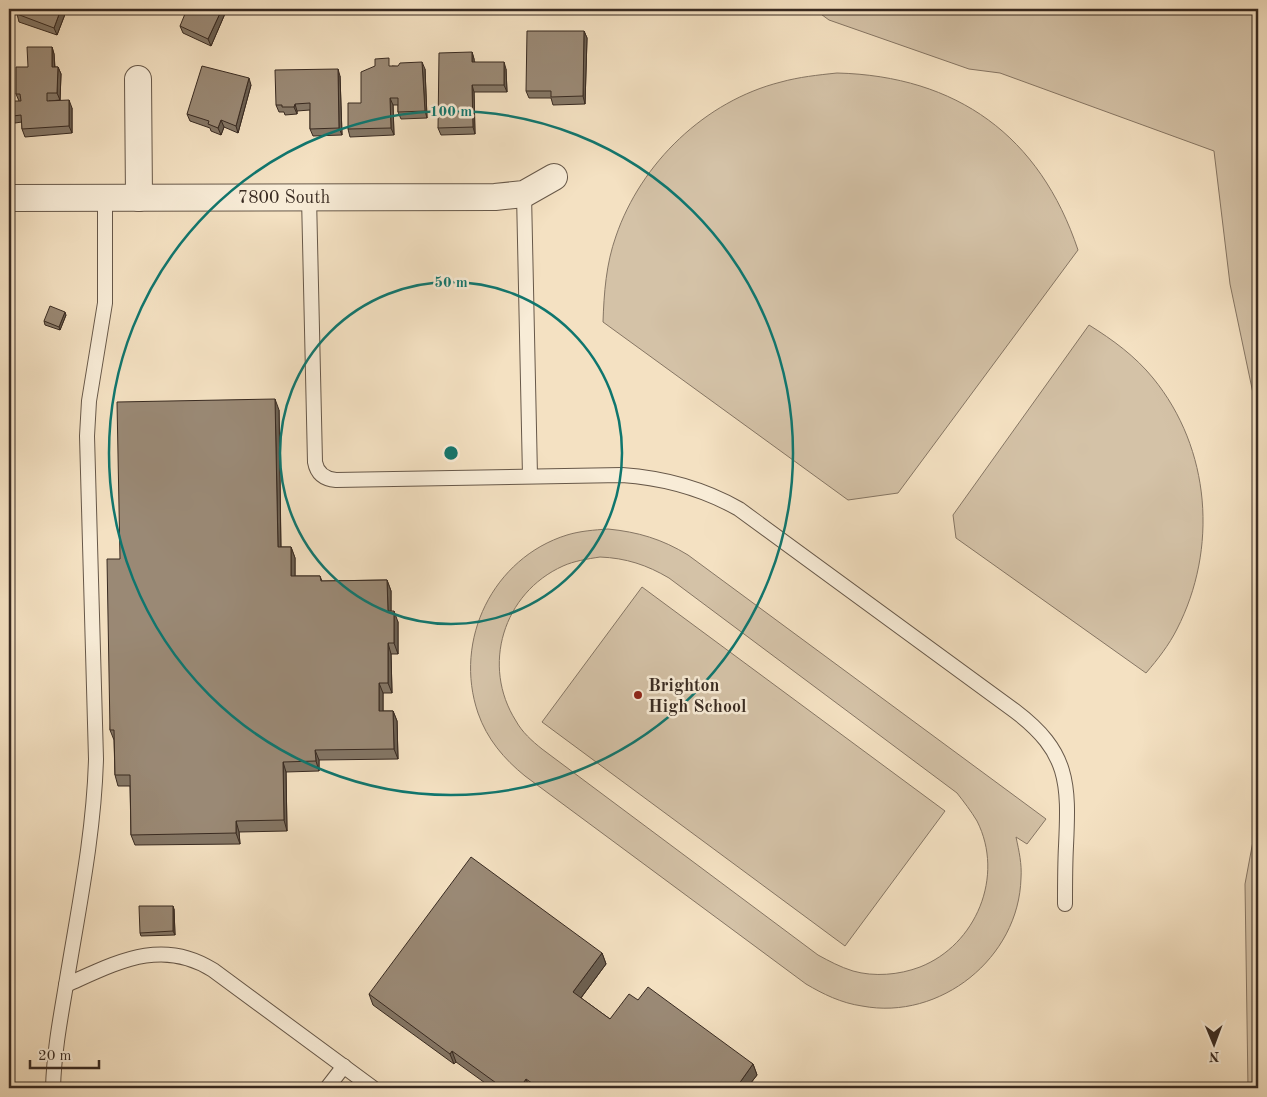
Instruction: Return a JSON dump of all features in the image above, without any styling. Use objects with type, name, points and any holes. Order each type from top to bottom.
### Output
[{"type":"street","points":[[138,79],[139,198]]},
{"type":"street","name":"7800 South","points":[[9,198],[495,197],[524,194],[554,177]]},
{"type":"lane","points":[[524,194],[530,476]]},
{"type":"lane","points":[[309,197],[315,462],[320,474],[325,478],[336,480],[622,475],[674,482],[720,498],[758,522],[1027,719],[1047,740],[1058,760],[1065,780],[1068,807],[1065,904]]},
{"type":"lane","points":[[53,1088],[55,1048],[91,834],[95,789],[96,759],[87,436],[89,401],[105,303],[105,198]]},
{"type":"lane","points":[[66,985],[107,967],[142,956],[158,953],[189,957],[213,970],[374,1088]]},
{"type":"lane","points":[[327,1088],[344,1066]]},
{"type":"shaded area","points":[[814,9],[1258,9],[1258,417],[1230,284],[1214,151],[1000,73],[969,69],[829,20]]},
{"type":"shaded area","points":[[837,73],[880,77],[920,86],[956,100],[988,120],[1017,145],[1041,175],[1062,210],[1078,250],[898,493],[848,500],[603,322],[606,279],[616,236],[627,209],[659,160],[679,139],[702,120],[727,104],[753,91],[802,77]]},
{"type":"shaded area","points":[[1089,325],[1123,349],[1153,378],[1172,406],[1187,436],[1197,468],[1202,500],[1203,533],[1199,566],[1190,598],[1177,629],[1163,652],[1146,673],[956,538],[953,515]]},
{"type":"shaded area","points":[[1258,527],[1258,1088],[1248,1088],[1245,884],[1253,841],[1253,548]]},
{"type":"shaded area","points":[[608,529],[650,537],[688,555],[1046,819],[1027,844],[1016,837],[1021,873],[1017,907],[1006,934],[990,958],[970,978],[946,993],[919,1004],[891,1008],[854,1005],[826,995],[806,984],[525,776],[497,748],[486,731],[478,713],[472,685],[471,658],[476,631],[485,605],[500,582],[518,562],[541,546],[567,535]],"holes":[[[600,557],[636,563],[653,569],[669,578],[957,793],[977,821],[985,842],[988,864],[986,886],[980,906],[970,926],[956,943],[940,957],[920,967],[895,973],[861,973],[835,964],[818,955],[542,749],[524,733],[506,700],[500,677],[500,655],[504,633],[513,612],[525,594],[542,578],[576,561]]]},
{"type":"shaded area","points":[[642,587],[945,811],[845,946],[542,722]]},
{"type":"building","points":[[19,9],[61,9],[54,28],[17,14]]},
{"type":"building","points":[[187,9],[222,9],[208,39],[180,26]]},
{"type":"building","points":[[527,31],[584,31],[583,96],[551,97],[551,91],[526,91]]},
{"type":"building","points":[[27,47],[52,47],[52,67],[58,67],[57,93],[47,93],[47,101],[69,100],[69,126],[22,129],[21,115],[13,116],[12,101],[21,101],[20,94],[16,94],[16,67],[28,67]]},
{"type":"building","points":[[472,52],[472,62],[504,62],[504,85],[472,85],[473,127],[438,128],[439,53]]},
{"type":"building","points":[[389,58],[389,66],[398,66],[400,63],[422,62],[425,111],[398,112],[398,98],[390,98],[391,128],[348,129],[348,103],[361,103],[361,72],[375,66],[375,59]]},
{"type":"building","points":[[202,66],[249,78],[236,126],[221,120],[218,128],[208,124],[209,121],[187,114]]},
{"type":"building","points":[[338,69],[339,128],[310,129],[310,103],[295,104],[294,107],[276,105],[275,70]]},
{"type":"building","points":[[50,306],[65,312],[59,327],[44,321]]},
{"type":"building","points":[[275,399],[278,547],[291,547],[291,576],[320,576],[321,581],[387,580],[388,611],[394,611],[394,643],[388,643],[388,683],[379,683],[379,711],[393,711],[394,749],[315,750],[316,761],[283,762],[284,820],[236,821],[236,833],[131,835],[130,775],[115,775],[114,730],[110,730],[107,559],[120,559],[117,402]]},
{"type":"building","points":[[10,736],[10,775],[9,775]]},
{"type":"building","points":[[471,857],[602,953],[573,992],[610,1019],[629,994],[638,1000],[648,987],[753,1064],[736,1088],[539,1088],[526,1079],[520,1088],[503,1088],[452,1051],[450,1054],[369,994]]},
{"type":"building","points":[[139,906],[173,906],[173,931],[140,933]]},
{"type":"place","name":"Brighton High School","points":[[638,695]]}]
